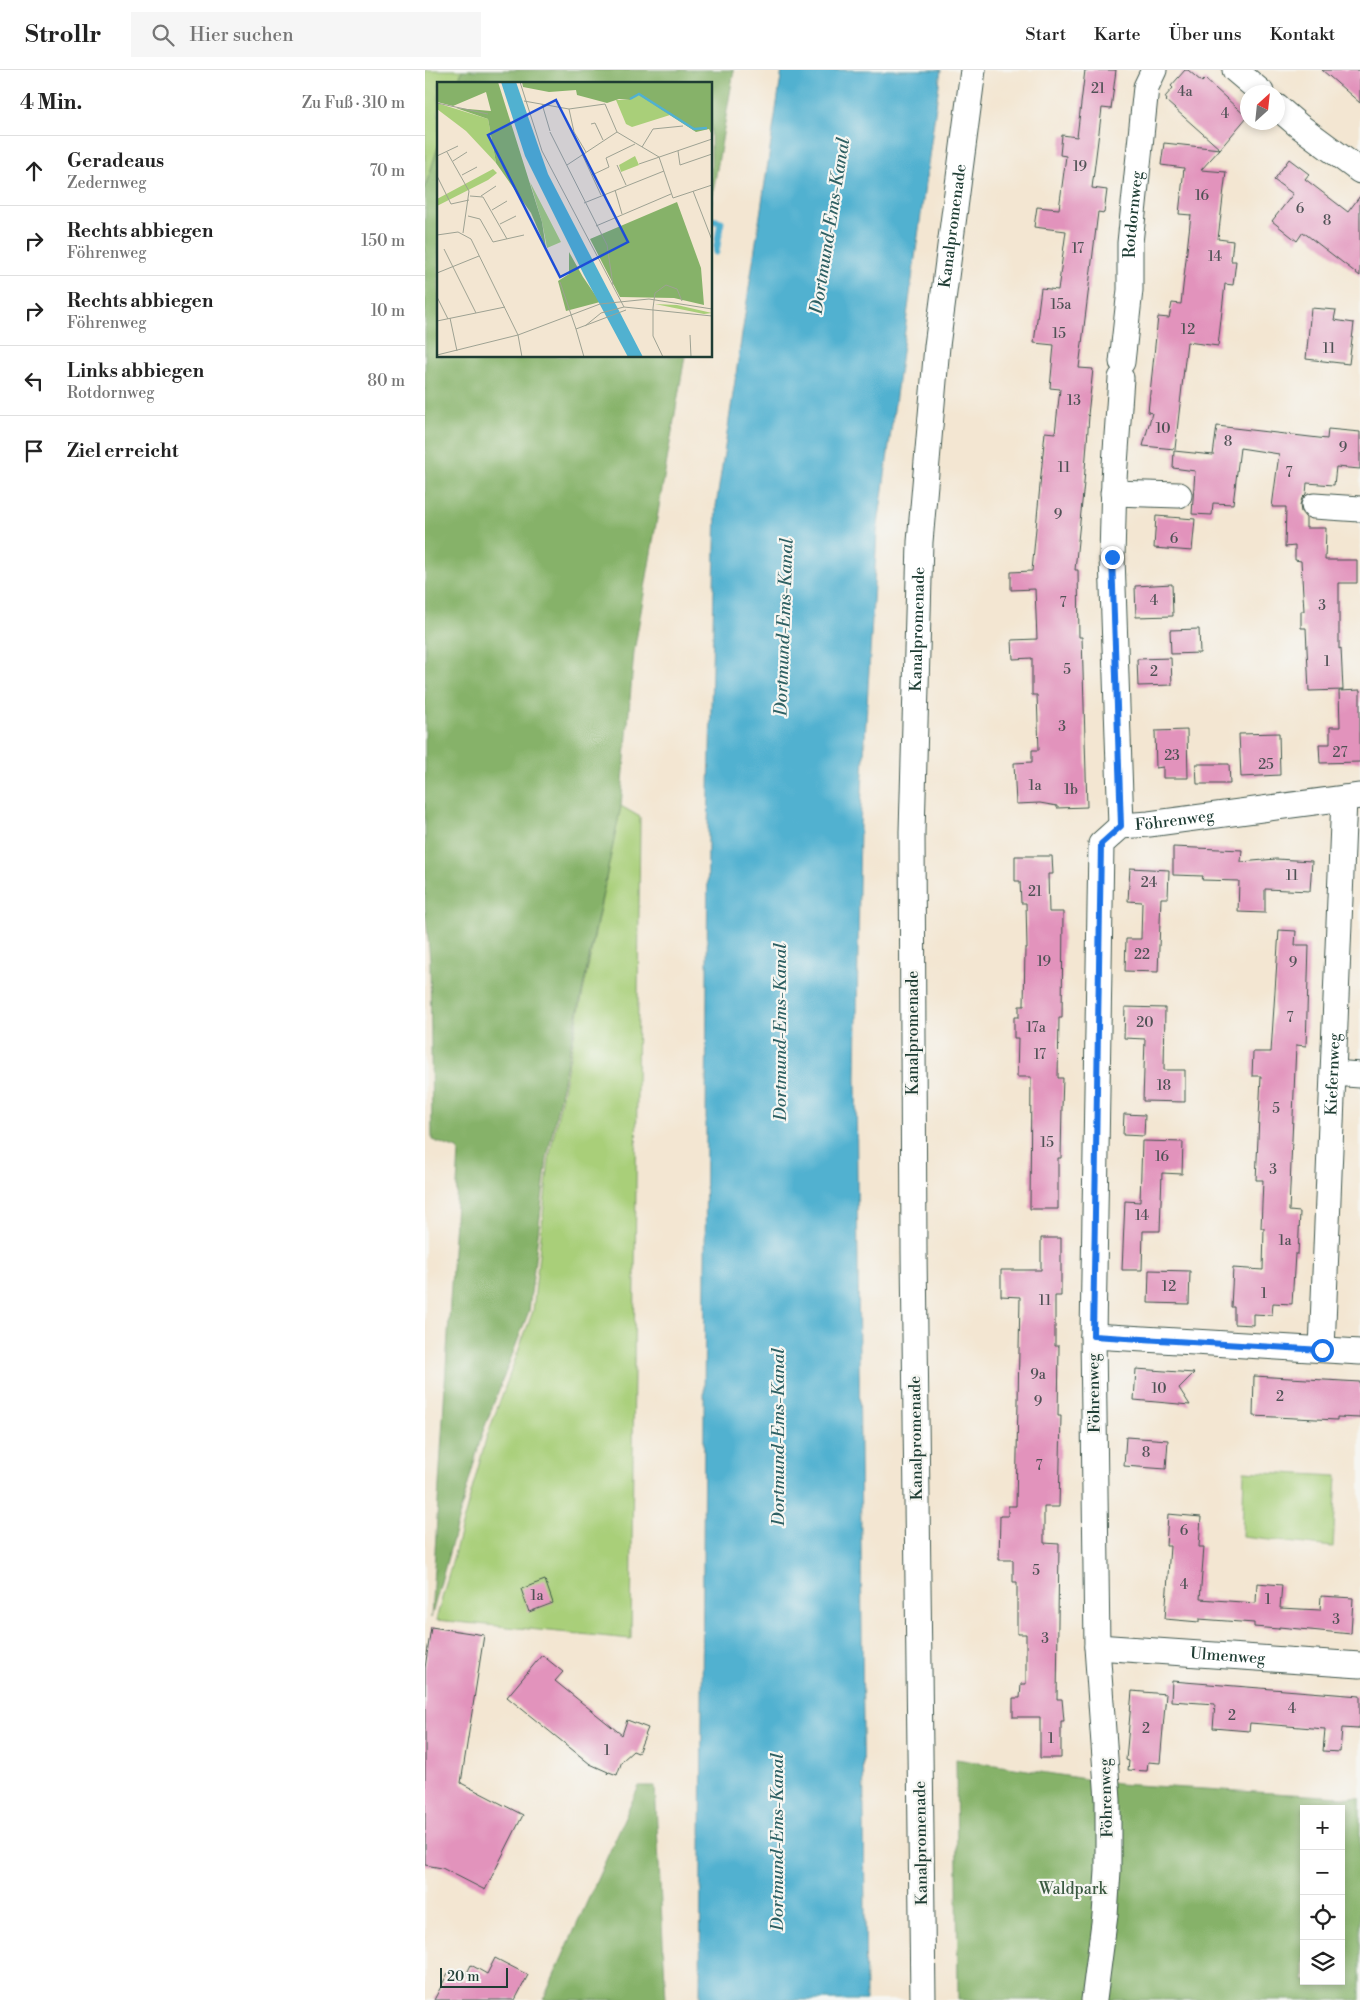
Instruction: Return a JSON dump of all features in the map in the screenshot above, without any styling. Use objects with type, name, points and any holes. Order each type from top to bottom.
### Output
[{"type":"street","name":"Kanalpromenade","points":[[923,2000],[914,1252],[913,812],[920,542],[937,346],[973,70]]},
{"type":"street","name":"Rotdornweg","points":[[1121,826],[1112,557],[1113,493],[1130,290],[1130,244],[1146,87],[1154,70]]},
{"type":"street","points":[[1235,70],[1253,85]]},
{"type":"street","points":[[1285,114],[1360,172]]},
{"type":"street","points":[[1113,493],[1179,495]]},
{"type":"street","points":[[1314,506],[1360,509]]},
{"type":"street","name":"Föhrenweg","points":[[1094,2000],[1105,1915],[1108,1871],[1108,1800],[1097,1647],[1093,1336],[1101,844],[1121,826],[1149,824],[1352,797]]},
{"type":"street","name":"Kiefernweg","points":[[1322,1350],[1333,1073],[1352,797]]},
{"type":"street","points":[[1333,1073],[1360,1075]]},
{"type":"street","points":[[1093,1336],[1360,1352]]},
{"type":"street","name":"Ulmenweg","points":[[1097,1647],[1360,1665]]},
{"type":"green space","points":[[425,70],[462,70],[459,82],[437,82],[437,150],[425,188]]},
{"type":"green space","points":[[462,70],[734,70],[713,192],[713,82],[459,82]]},
{"type":"green space","points":[[437,150],[437,358],[685,358],[634,652],[621,806],[547,1158],[529,1311],[482,1434],[431,1618],[459,1152],[457,1149],[432,1140],[430,959],[425,907],[425,188]]},
{"type":"green space","points":[[621,806],[640,817],[631,1639],[436,1620],[486,1439],[533,1311],[549,1159]]},
{"type":"green space","points":[[1244,1471],[1337,1476],[1333,1547],[1242,1537]]},
{"type":"green space","name":"Waldpark","points":[[956,1759],[1118,1784],[1360,1798],[1360,2000],[958,2000]]},
{"type":"green space","points":[[639,1786],[655,1786],[666,2000],[543,2000]]},
{"type":"water","name":"Dortmund-Ems-Kanal","points":[[782,70],[941,70],[877,533],[860,825],[856,1079],[866,2000],[700,2000],[708,830],[716,506]]},
{"type":"building","points":[[1085,70],[1116,70],[1111,109],[1102,108],[1092,188],[1107,190],[1104,213],[1098,212],[1079,368],[1093,369],[1075,570],[1078,570],[1079,637],[1082,637],[1087,807],[1057,808],[1057,806],[1040,803],[1016,804],[1014,763],[1032,762],[1032,750],[1039,750],[1037,695],[1032,695],[1032,658],[1013,659],[1012,640],[1037,639],[1035,589],[1011,590],[1011,572],[1032,571],[1045,432],[1055,433],[1060,389],[1050,388],[1054,345],[1034,343],[1041,288],[1058,290],[1066,231],[1034,227],[1037,207],[1059,209],[1066,156],[1060,155],[1062,135],[1077,137]]},
{"type":"building","points":[[1185,70],[1188,70],[1202,82],[1205,79],[1240,111],[1240,125],[1220,149],[1166,101],[1165,97],[1173,88],[1171,86]]},
{"type":"building","points":[[1322,70],[1360,70],[1360,103]]},
{"type":"building","points":[[1164,143],[1220,149],[1201,170],[1226,172],[1218,239],[1233,241],[1231,261],[1236,261],[1233,285],[1225,284],[1218,346],[1187,342],[1175,449],[1143,446],[1152,413],[1148,412],[1158,317],[1169,318],[1172,303],[1181,304],[1191,215],[1179,214],[1184,168],[1161,165]]},
{"type":"building","points":[[1289,159],[1309,174],[1305,179],[1348,212],[1360,196],[1360,276],[1303,232],[1297,241],[1272,221],[1293,194],[1274,180]]},
{"type":"building","points":[[1311,308],[1336,310],[1334,320],[1354,323],[1349,364],[1306,359]]},
{"type":"building","points":[[1217,426],[1327,439],[1328,429],[1360,432],[1360,469],[1336,467],[1334,485],[1307,483],[1306,494],[1302,498],[1300,505],[1301,512],[1306,518],[1306,528],[1326,528],[1325,560],[1357,560],[1357,583],[1339,583],[1339,649],[1341,648],[1343,690],[1309,691],[1306,628],[1301,628],[1301,611],[1304,611],[1301,561],[1295,560],[1295,546],[1285,547],[1286,507],[1272,507],[1279,454],[1240,448],[1233,504],[1213,503],[1212,515],[1192,514],[1195,471],[1173,468],[1174,451],[1213,455]]},
{"type":"building","points":[[1156,516],[1195,519],[1192,551],[1154,548]]},
{"type":"building","points":[[1172,584],[1173,616],[1136,617],[1135,586]]},
{"type":"building","points":[[1199,629],[1200,653],[1171,654],[1170,630]]},
{"type":"building","points":[[1171,658],[1172,685],[1138,686],[1137,659]]},
{"type":"building","points":[[1360,690],[1360,762],[1320,763],[1319,744],[1330,744],[1330,727],[1340,727],[1339,691]]},
{"type":"building","points":[[1187,730],[1188,778],[1163,778],[1163,767],[1156,768],[1155,731]]},
{"type":"building","points":[[1279,733],[1280,775],[1241,777],[1239,734]]},
{"type":"building","points":[[1196,764],[1229,764],[1230,784],[1197,784]]},
{"type":"building","points":[[1173,847],[1242,850],[1241,862],[1276,859],[1312,861],[1310,891],[1265,889],[1265,913],[1238,912],[1239,881],[1202,880],[1203,876],[1173,875]]},
{"type":"building","points":[[1015,856],[1052,856],[1053,874],[1048,874],[1049,912],[1063,912],[1062,1018],[1059,1018],[1058,1078],[1063,1078],[1061,1158],[1058,1158],[1058,1209],[1030,1209],[1031,1077],[1017,1077],[1018,1038],[1014,1038],[1014,1017],[1019,1017],[1019,1006],[1024,1006],[1025,948],[1027,948],[1026,903],[1021,903],[1020,881],[1015,881]]},
{"type":"building","points":[[1130,868],[1169,870],[1168,898],[1161,898],[1158,972],[1125,971],[1126,939],[1141,939],[1142,902],[1128,901]]},
{"type":"building","points":[[1279,930],[1296,931],[1295,945],[1309,945],[1306,1046],[1296,1045],[1289,1211],[1300,1212],[1298,1254],[1295,1254],[1292,1304],[1273,1303],[1272,1315],[1253,1314],[1253,1325],[1234,1324],[1234,1307],[1231,1307],[1233,1268],[1263,1270],[1264,1228],[1261,1228],[1263,1180],[1256,1180],[1261,1076],[1252,1076],[1253,1052],[1271,1052]]},
{"type":"building","points":[[1125,1007],[1165,1008],[1164,1070],[1185,1070],[1185,1102],[1143,1101],[1145,1039],[1124,1038]]},
{"type":"building","points":[[1124,1114],[1145,1115],[1144,1136],[1123,1135]]},
{"type":"building","points":[[1142,1141],[1183,1142],[1182,1174],[1162,1173],[1160,1231],[1143,1231],[1142,1270],[1122,1270],[1125,1201],[1140,1202]]},
{"type":"building","points":[[1041,1238],[1061,1238],[1061,1296],[1055,1296],[1055,1346],[1059,1346],[1058,1416],[1061,1416],[1059,1507],[1044,1507],[1044,1543],[1059,1544],[1057,1699],[1062,1699],[1064,1721],[1061,1721],[1061,1758],[1040,1758],[1040,1717],[1013,1717],[1013,1698],[1020,1698],[1021,1684],[1026,1684],[1026,1634],[1017,1634],[1017,1582],[1013,1582],[1013,1560],[999,1560],[1000,1516],[1008,1516],[1008,1506],[1016,1506],[1020,1297],[1001,1296],[1001,1270],[1041,1270]]},
{"type":"building","points":[[1149,1270],[1190,1271],[1189,1304],[1148,1303]]},
{"type":"building","points":[[1136,1369],[1194,1373],[1179,1388],[1190,1405],[1134,1400]]},
{"type":"building","points":[[1254,1376],[1360,1382],[1360,1418],[1337,1417],[1337,1420],[1253,1416]]},
{"type":"building","points":[[1126,1437],[1168,1440],[1166,1469],[1124,1466]]},
{"type":"building","points":[[1168,1514],[1201,1517],[1199,1547],[1204,1547],[1200,1599],[1256,1603],[1257,1583],[1282,1585],[1280,1608],[1320,1610],[1321,1596],[1353,1598],[1351,1634],[1279,1627],[1279,1629],[1254,1627],[1254,1623],[1199,1619],[1199,1622],[1165,1619],[1170,1546],[1166,1546]]},
{"type":"building","points":[[545,1580],[553,1603],[529,1612],[521,1589]]},
{"type":"building","points":[[431,1627],[484,1635],[461,1783],[523,1815],[485,1890],[442,1868],[425,1865],[425,1668]]},
{"type":"building","points":[[542,1655],[563,1672],[555,1681],[622,1735],[627,1720],[648,1728],[638,1753],[633,1751],[622,1761],[617,1775],[609,1772],[607,1774],[608,1772],[590,1764],[507,1697]]},
{"type":"building","points":[[1172,1681],[1360,1696],[1360,1725],[1358,1729],[1342,1728],[1340,1752],[1323,1751],[1325,1729],[1250,1723],[1249,1731],[1213,1728],[1215,1704],[1171,1701]]},
{"type":"building","points":[[1132,1691],[1166,1694],[1160,1763],[1148,1762],[1147,1771],[1128,1770],[1129,1761],[1126,1760]]},
{"type":"building","points":[[495,1958],[528,1975],[515,2000],[434,2000],[448,1973],[463,1981],[471,1965],[487,1974]]},
{"type":"waterway","points":[[713,220],[721,222],[716,252]]},
{"type":"route","points":[[1112,557],[1121,826],[1101,844],[1093,1336],[1322,1350]]}]
